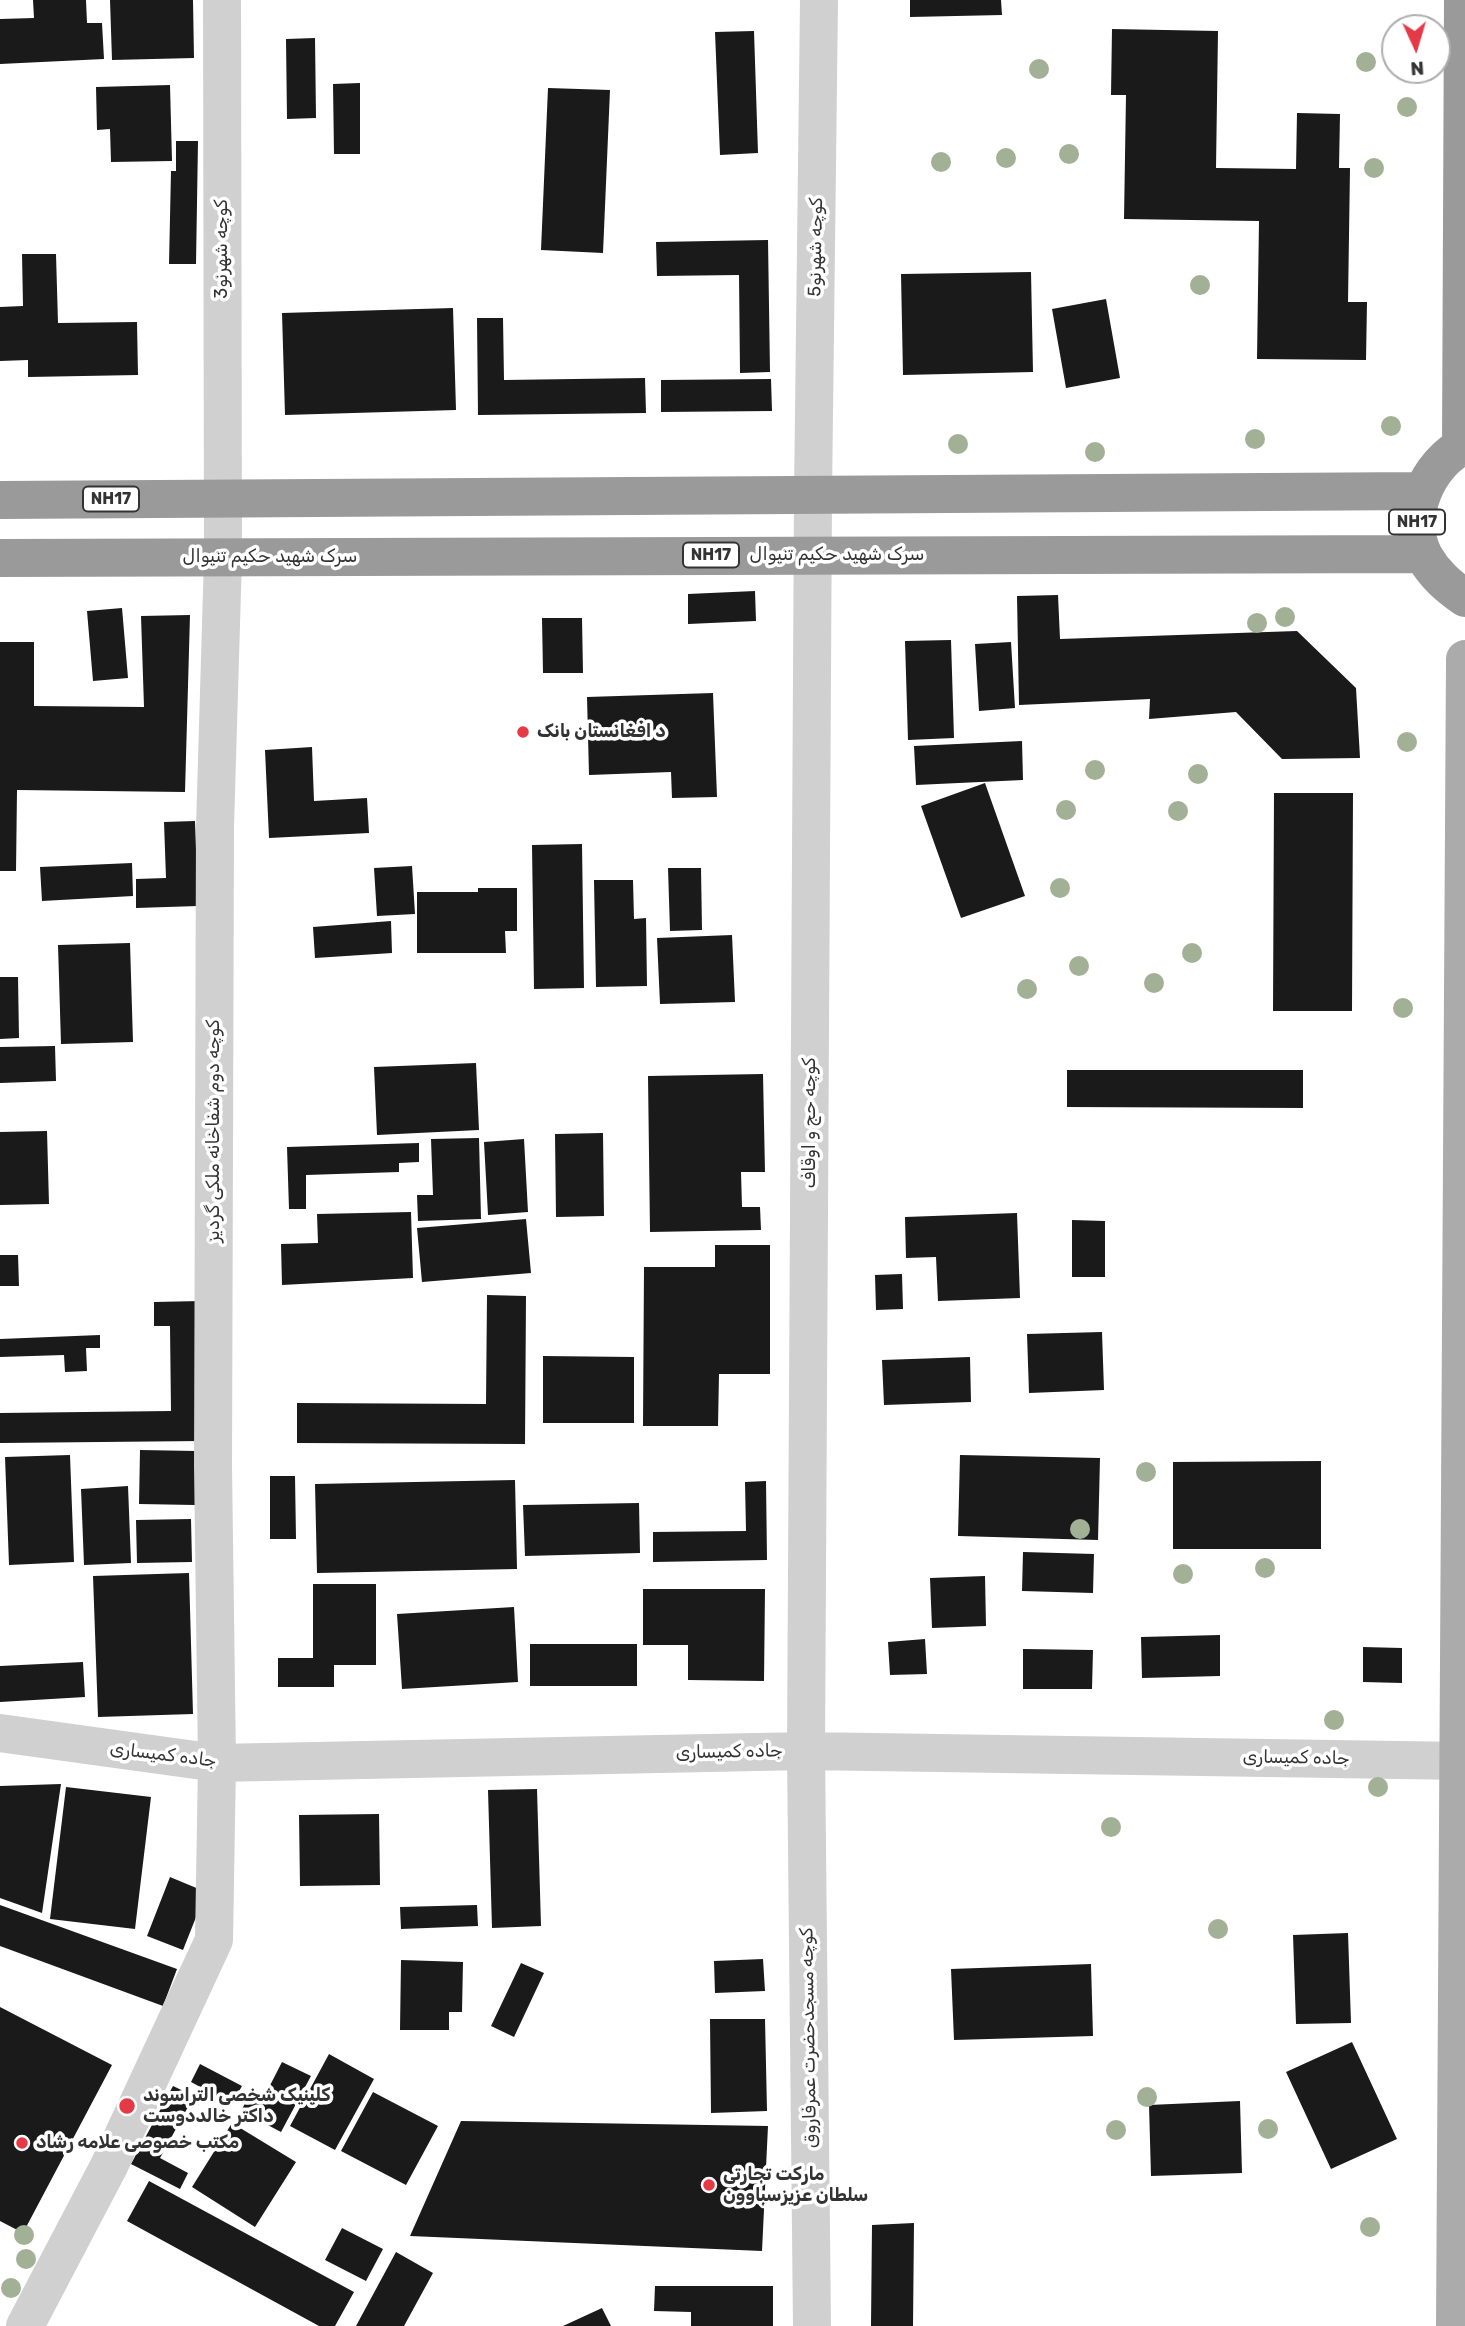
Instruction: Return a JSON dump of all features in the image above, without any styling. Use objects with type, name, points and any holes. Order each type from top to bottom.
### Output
[{"type":"highway","name":"NH17","points":[[1463,0],[1463,446],[1438,465],[1423,491],[1417,522],[1423,554],[1440,580],[1465,598]]},
{"type":"highway","name":"NH17","points":[[0,500],[1423,491]]},
{"type":"highway","name":"سرک شهید حکیم تنیوال","points":[[0,558],[1423,554]]},
{"type":"main road","points":[[1455,2326],[1462,1761],[1465,659]]},
{"type":"street","name":"کوچه شهرنو3","points":[[222,0],[222,498]]},
{"type":"street","name":"کوچه شهرنو5","points":[[813,495],[819,0]]},
{"type":"street","name":"کوچه حج و اوقاف","points":[[806,1751],[813,495]]},
{"type":"street","name":"کوچه دوم شفاخانه ملکی گردیز","points":[[25,2326],[109,2166],[214,1940],[217,1763],[213,1465],[215,827],[223,557],[222,498]]},
{"type":"street","name":"جاده کمیساری","points":[[0,1733],[217,1763],[806,1751],[1462,1761]]},
{"type":"street","name":"کوچه مسجدحضرت عمرفاروق","points":[[806,1751],[812,2326]]},
{"type":"building","points":[[33,0],[86,0],[87,23],[102,23],[104,59],[0,64],[0,19],[34,18]]},
{"type":"building","points":[[110,0],[193,0],[194,58],[112,60]]},
{"type":"building","points":[[910,0],[1001,0],[1002,15],[910,17]]},
{"type":"building","points":[[1112,29],[1218,31],[1216,168],[1296,169],[1297,113],[1340,114],[1339,168],[1350,168],[1348,302],[1367,302],[1366,360],[1257,359],[1259,221],[1124,219],[1126,95],[1111,95]]},
{"type":"building","points":[[754,31],[758,153],[720,155],[715,32]]},
{"type":"building","points":[[315,38],[316,118],[287,119],[286,39]]},
{"type":"building","points":[[360,83],[360,154],[334,154],[333,84]]},
{"type":"building","points":[[170,85],[172,161],[111,162],[110,129],[97,130],[96,87]]},
{"type":"building","points":[[548,88],[610,90],[603,253],[541,250]]},
{"type":"building","points":[[176,141],[198,141],[196,264],[169,264],[171,171],[176,171]]},
{"type":"building","points":[[768,240],[770,372],[740,373],[739,275],[657,276],[656,242]]},
{"type":"building","points":[[22,254],[56,254],[58,323],[137,322],[138,375],[28,377],[28,360],[0,361],[0,307],[23,306]]},
{"type":"building","points":[[1031,272],[1033,372],[903,375],[901,274]]},
{"type":"building","points":[[1106,299],[1120,378],[1066,388],[1052,309]]},
{"type":"building","points":[[453,308],[456,410],[285,415],[282,313]]},
{"type":"building","points":[[477,318],[503,318],[504,380],[645,378],[646,413],[478,415]]},
{"type":"building","points":[[771,379],[772,411],[661,412],[661,380]]},
{"type":"building","points":[[755,591],[756,621],[688,624],[688,594]]},
{"type":"building","points":[[1058,595],[1060,639],[1297,631],[1356,688],[1360,758],[1282,759],[1236,712],[1149,719],[1150,699],[1019,705],[1017,596]]},
{"type":"building","points":[[122,608],[128,678],[93,681],[87,611]]},
{"type":"building","points":[[190,615],[185,792],[17,790],[16,871],[0,871],[0,642],[34,642],[34,706],[144,707],[141,616]]},
{"type":"building","points":[[542,618],[582,618],[583,673],[543,673]]},
{"type":"building","points":[[951,640],[954,738],[908,740],[905,641]]},
{"type":"building","points":[[1011,642],[1015,708],[979,711],[975,644]]},
{"type":"building","points":[[713,693],[717,797],[672,798],[671,772],[589,775],[587,697]]},
{"type":"building","points":[[1022,741],[1023,780],[916,785],[914,746]]},
{"type":"building","points":[[312,747],[314,801],[367,798],[369,833],[269,838],[265,750]]},
{"type":"building","points":[[985,783],[1025,896],[961,918],[921,806]]},
{"type":"building","points":[[1274,793],[1353,793],[1352,1011],[1273,1011]]},
{"type":"building","points":[[195,821],[198,906],[136,908],[136,879],[166,878],[164,822]]},
{"type":"building","points":[[582,844],[584,988],[534,989],[532,845]]},
{"type":"building","points":[[132,863],[133,896],[42,901],[40,867]]},
{"type":"building","points":[[412,866],[415,914],[377,916],[374,868]]},
{"type":"building","points":[[668,868],[701,868],[702,930],[670,931]]},
{"type":"building","points":[[594,880],[633,880],[634,919],[646,918],[647,986],[596,987]]},
{"type":"building","points":[[478,888],[517,888],[517,931],[505,931],[506,953],[417,953],[417,892],[478,892]]},
{"type":"building","points":[[391,921],[392,953],[315,958],[313,927]]},
{"type":"building","points":[[732,935],[735,1002],[660,1004],[657,938]]},
{"type":"building","points":[[130,943],[133,1042],[61,1044],[58,945]]},
{"type":"building","points":[[0,977],[18,977],[19,1038],[0,1039]]},
{"type":"building","points":[[55,1046],[56,1081],[0,1083],[0,1047]]},
{"type":"building","points":[[476,1063],[479,1130],[377,1135],[374,1067]]},
{"type":"building","points":[[1067,1070],[1303,1070],[1303,1108],[1067,1107]]},
{"type":"building","points":[[763,1074],[765,1172],[741,1172],[742,1207],[760,1207],[761,1230],[650,1232],[648,1076]]},
{"type":"building","points":[[47,1131],[49,1204],[0,1205],[0,1132]]},
{"type":"building","points":[[603,1133],[604,1216],[556,1217],[555,1134]]},
{"type":"building","points":[[479,1138],[481,1219],[418,1221],[417,1195],[433,1195],[431,1139]]},
{"type":"building","points":[[524,1139],[528,1212],[488,1215],[484,1142]]},
{"type":"building","points":[[419,1143],[419,1162],[399,1163],[399,1172],[306,1175],[306,1209],[289,1209],[287,1147]]},
{"type":"building","points":[[411,1212],[413,1278],[282,1285],[281,1244],[318,1243],[317,1214]]},
{"type":"building","points":[[1017,1213],[1020,1298],[938,1301],[936,1257],[906,1258],[905,1217]]},
{"type":"building","points":[[526,1219],[531,1273],[422,1282],[417,1228]]},
{"type":"building","points":[[1072,1220],[1105,1221],[1105,1277],[1072,1277]]},
{"type":"building","points":[[715,1245],[770,1245],[770,1374],[719,1374],[718,1426],[643,1426],[644,1267],[715,1267]]},
{"type":"building","points":[[0,1255],[18,1255],[19,1286],[0,1286]]},
{"type":"building","points":[[902,1274],[903,1309],[876,1310],[875,1275]]},
{"type":"building","points":[[487,1295],[526,1296],[525,1444],[297,1443],[297,1403],[486,1404]]},
{"type":"building","points":[[201,1301],[202,1441],[0,1443],[0,1413],[171,1411],[170,1326],[154,1326],[154,1302]]},
{"type":"building","points":[[1102,1332],[1104,1390],[1029,1393],[1027,1334]]},
{"type":"building","points":[[100,1335],[100,1348],[86,1348],[87,1371],[65,1372],[64,1355],[0,1357],[0,1339]]},
{"type":"building","points":[[543,1356],[634,1357],[634,1423],[543,1423]]},
{"type":"building","points":[[970,1357],[971,1402],[884,1405],[882,1360]]},
{"type":"building","points":[[140,1450],[196,1451],[195,1505],[139,1504]]},
{"type":"building","points":[[70,1455],[74,1562],[9,1565],[5,1457]]},
{"type":"building","points":[[960,1455],[1100,1458],[1098,1540],[958,1536]]},
{"type":"building","points":[[1321,1461],[1321,1549],[1173,1549],[1173,1462]]},
{"type":"building","points":[[270,1476],[295,1476],[296,1539],[270,1539]]},
{"type":"building","points":[[515,1480],[517,1569],[317,1573],[315,1484]]},
{"type":"building","points":[[766,1481],[767,1560],[653,1562],[653,1532],[746,1531],[745,1482]]},
{"type":"building","points":[[128,1486],[131,1563],[84,1565],[81,1489]]},
{"type":"building","points":[[639,1503],[640,1553],[525,1556],[523,1505]]},
{"type":"building","points":[[191,1519],[192,1562],[137,1563],[136,1520]]},
{"type":"building","points":[[1023,1552],[1094,1554],[1093,1593],[1022,1591]]},
{"type":"building","points":[[189,1573],[193,1714],[98,1717],[93,1576]]},
{"type":"building","points":[[985,1576],[986,1626],[932,1628],[930,1578]]},
{"type":"building","points":[[313,1584],[376,1584],[376,1665],[334,1665],[334,1687],[278,1687],[278,1658],[313,1658]]},
{"type":"building","points":[[643,1589],[765,1589],[764,1681],[688,1680],[688,1645],[643,1645]]},
{"type":"building","points":[[514,1607],[518,1682],[402,1689],[397,1614]]},
{"type":"building","points":[[1220,1635],[1220,1676],[1142,1678],[1141,1637]]},
{"type":"building","points":[[925,1639],[927,1674],[890,1675],[888,1642]]},
{"type":"building","points":[[530,1644],[637,1644],[637,1686],[530,1686]]},
{"type":"building","points":[[1363,1647],[1402,1648],[1402,1683],[1363,1682]]},
{"type":"building","points":[[1023,1649],[1093,1650],[1092,1689],[1023,1689]]},
{"type":"building","points":[[83,1662],[85,1697],[0,1702],[0,1666]]},
{"type":"building","points":[[61,1784],[42,1913],[0,1898],[0,1786]]},
{"type":"building","points":[[66,1787],[151,1797],[135,1929],[50,1919]]},
{"type":"building","points":[[537,1789],[541,1926],[492,1928],[488,1790]]},
{"type":"building","points":[[379,1814],[380,1885],[300,1886],[299,1815]]},
{"type":"building","points":[[170,1877],[206,1892],[183,1950],[147,1936]]},
{"type":"building","points":[[0,1905],[177,1969],[163,2006],[0,1946]]},
{"type":"building","points":[[477,1905],[478,1926],[401,1929],[400,1907]]},
{"type":"building","points":[[1348,1933],[1351,2023],[1296,2024],[1293,1935]]},
{"type":"building","points":[[763,1959],[765,1991],[715,1993],[714,1961]]},
{"type":"building","points":[[401,1960],[463,1962],[462,2012],[449,2012],[449,2030],[400,2030]]},
{"type":"building","points":[[521,1963],[544,1973],[514,2037],[491,2026]]},
{"type":"building","points":[[1091,1964],[1093,2036],[954,2040],[951,1969]]},
{"type":"building","points":[[0,2007],[112,2065],[23,2233],[0,2221]]},
{"type":"building","points":[[710,2019],[765,2019],[767,2111],[711,2113]]},
{"type":"building","points":[[1352,2042],[1397,2139],[1331,2169],[1286,2072]]},
{"type":"building","points":[[329,2054],[374,2079],[335,2150],[290,2126]]},
{"type":"building","points":[[282,2062],[311,2076],[281,2132],[241,2111],[250,2094],[262,2101]]},
{"type":"building","points":[[200,2064],[242,2086],[232,2104],[191,2082]]},
{"type":"building","points":[[173,2086],[194,2096],[160,2158],[188,2173],[180,2189],[131,2164]]},
{"type":"building","points":[[373,2092],[438,2126],[406,2185],[341,2151]]},
{"type":"building","points":[[1240,2101],[1242,2173],[1151,2176],[1149,2105]]},
{"type":"building","points":[[461,2121],[768,2126],[762,2251],[410,2236]]},
{"type":"building","points":[[232,2123],[296,2162],[255,2227],[192,2187]]},
{"type":"building","points":[[149,2181],[354,2292],[335,2326],[319,2326],[127,2221]]},
{"type":"building","points":[[914,2223],[913,2326],[871,2326],[872,2225]]},
{"type":"building","points":[[342,2228],[383,2249],[366,2281],[325,2260]]},
{"type":"building","points":[[396,2252],[433,2273],[404,2326],[356,2326]]},
{"type":"building","points":[[655,2286],[773,2286],[773,2326],[691,2326],[691,2312],[654,2311]]},
{"type":"building","points":[[602,2308],[611,2326],[563,2326]]},
{"type":"place","name":"د افغانستان بانک","points":[[523,732]]},
{"type":"place","name":"کلینیک شخصی التراسوند داکتر خالددوست","points":[[127,2106]]},
{"type":"place","name":"مکتب خصوصی علامه رشاد","points":[[22,2143]]},
{"type":"place","name":"مارکت تجارتی سلطان عزیزسباوون","points":[[709,2185]]}]
